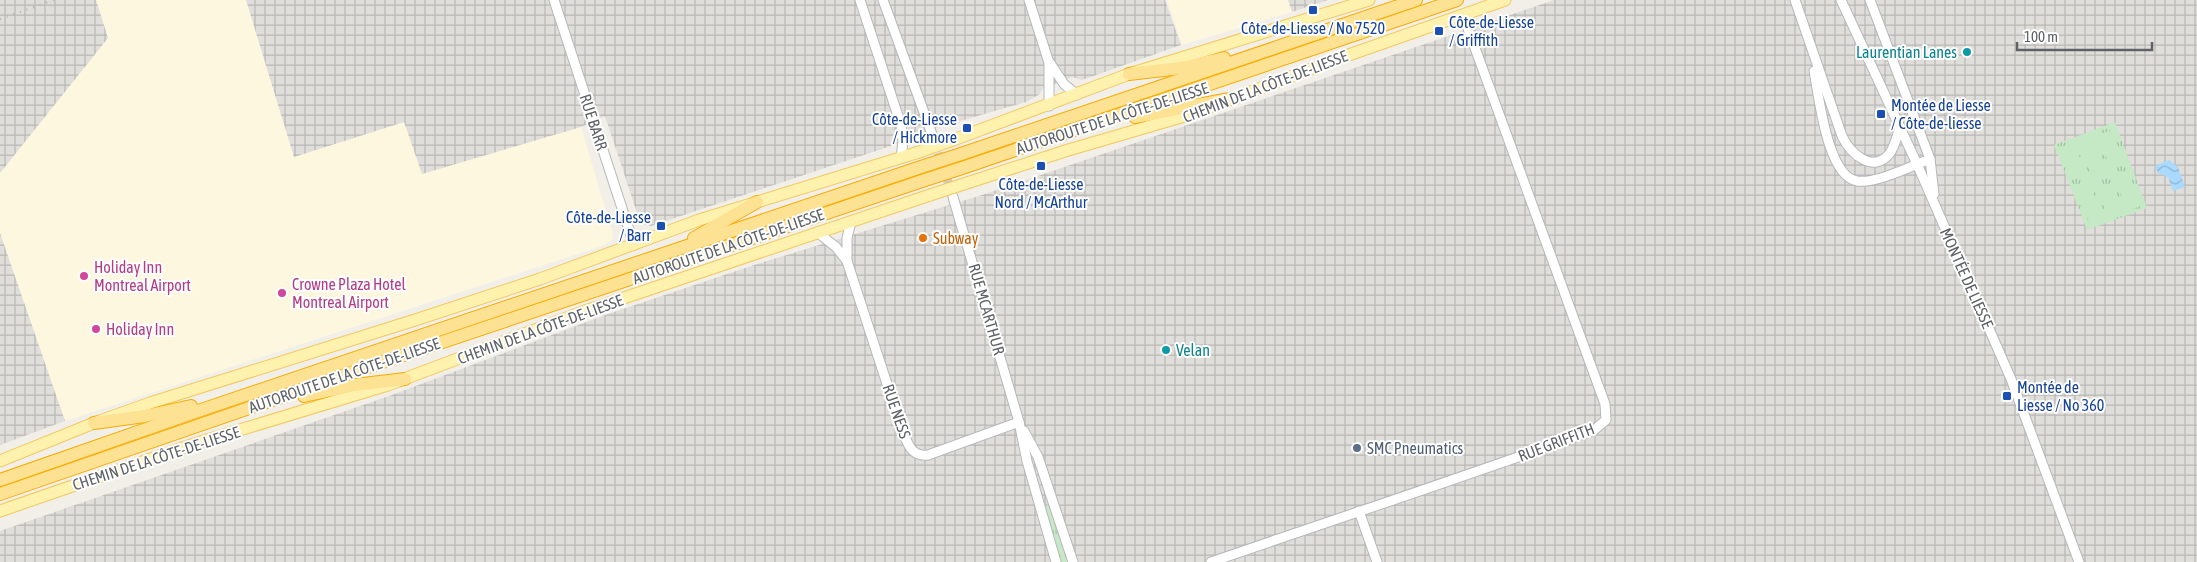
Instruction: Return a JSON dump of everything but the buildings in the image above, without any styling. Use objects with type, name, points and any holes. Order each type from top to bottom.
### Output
[{"type":"highway","name":"AUTOROUTE DE LA CÔTE-DE-LIESSE","points":[[0,494],[243,409],[925,180],[963,161],[1416,0]]},
{"type":"highway","name":"AUTOROUTE DE LA CÔTE-DE-LIESSE","points":[[0,480],[250,393],[921,167],[963,161],[1082,128],[1457,0]]},
{"type":"highway","points":[[1129,74],[1181,68],[1285,45]]},
{"type":"highway","points":[[1082,128],[1235,98]]},
{"type":"highway","points":[[670,252],[757,202]]},
{"type":"highway","points":[[243,409],[355,385],[405,379]]},
{"type":"highway","points":[[94,423],[145,416],[250,393]]},
{"type":"main road","points":[[0,460],[94,423],[186,391],[323,350],[531,282],[699,220],[916,153],[1049,106],[1129,74],[1369,0]]},
{"type":"main road","name":"CHEMIN DE LA CÔTE-DE-LIESSE","points":[[0,511],[200,442],[323,406],[405,379],[578,314],[818,232],[1065,151],[1172,121],[1343,57],[1505,0]]},
{"type":"street","name":"RUE BARR","points":[[554,0],[634,245]]},
{"type":"street","points":[[860,0],[901,125],[903,141],[901,158]]},
{"type":"street","points":[[883,0],[933,137]]},
{"type":"street","points":[[1029,0],[1050,63],[1064,84],[1077,95]]},
{"type":"street","points":[[1795,0],[1842,136],[1855,156],[1870,162],[1885,158],[1893,149],[1900,128]]},
{"type":"street","name":"MONTÉE DE LIESSE","points":[[1841,0],[1917,164],[2011,379],[2079,562]]},
{"type":"street","points":[[1870,0],[1930,159],[1935,205]]},
{"type":"street","name":"RUE GRIFFITH","points":[[1211,562],[1437,486],[1594,430],[1602,424],[1607,416],[1605,404],[1463,15]]},
{"type":"street","points":[[1809,45],[1824,122],[1836,162],[1842,172],[1854,180],[1866,181],[1930,159]]},
{"type":"street","points":[[1049,106],[1050,63]]},
{"type":"street","name":"RUE MCARTHUR","points":[[953,197],[1019,422],[1027,461],[1056,562]]},
{"type":"street","name":"RUE NESS","points":[[851,222],[847,238],[847,261],[902,430],[912,451],[919,455],[928,455],[1019,422]]},
{"type":"street","name":"RUE NESS","points":[[818,232],[836,246],[847,261]]},
{"type":"street","name":"RUE MCARTHUR","points":[[1019,422],[1038,457],[1073,562]]},
{"type":"street","points":[[1359,511],[1377,562]]},
{"type":"shaded area","points":[[0,0],[96,0],[108,38],[0,173]]},
{"type":"shaded area","points":[[96,0],[246,0],[294,157],[405,122],[422,174],[581,127],[613,235],[612,240],[602,246],[65,421],[0,233],[0,173],[108,38]]},
{"type":"shaded area","points":[[246,0],[1165,0],[1181,45],[1082,80],[1072,77],[1042,89],[1040,94],[1026,102],[919,133],[894,145],[651,226],[643,224],[638,216],[605,116],[581,127],[422,174],[404,122],[294,157]]},
{"type":"shaded area","points":[[1167,0],[1288,0],[1292,12],[1182,45]]},
{"type":"shaded area","points":[[1288,0],[1328,0],[1292,12]]},
{"type":"shaded area","points":[[1554,0],[2197,0],[2197,562],[0,562],[0,531],[389,396],[605,315],[754,265],[982,195]]},
{"type":"shaded area","points":[[0,233],[65,421],[0,445]]},
{"type":"green space","points":[[2115,122],[2147,208],[2087,230],[2054,145]]},
{"type":"green space","points":[[2112,130],[2123,160],[2109,165],[2098,135]]},
{"type":"green space","points":[[2094,137],[2105,167],[2091,172],[2080,142]]},
{"type":"green space","points":[[2075,144],[2086,174],[2072,179],[2061,149]]},
{"type":"green space","points":[[2130,176],[2141,206],[2127,211],[2116,181]]},
{"type":"green space","points":[[2111,183],[2122,213],[2108,218],[2097,188]]},
{"type":"green space","points":[[2092,190],[2103,220],[2090,225],[2078,195]]},
{"type":"green space","points":[[1048,505],[1067,562],[1061,562],[1045,506]]},
{"type":"water","points":[[2169,160],[2178,167],[2185,187],[2173,191],[2168,177],[2158,173],[2155,166]]},
{"type":"tunnel","points":[[934,140],[952,194]]},
{"type":"railway","points":[[0,19],[54,0]]},
{"type":"place","name":"Côte-de-Liesse / No 7520","points":[[1313,10]]},
{"type":"place","name":"Côte-de-Liesse / Griffith","points":[[1439,31]]},
{"type":"place","name":"Laurentian Lanes","points":[[1967,52]]},
{"type":"place","name":"Montée de Liesse / Côte-de-liesse","points":[[1881,114]]},
{"type":"place","name":"Côte-de-Liesse / Hickmore","points":[[967,128]]},
{"type":"place","name":"Côte-de-Liesse Nord / McArthur","points":[[1041,166]]},
{"type":"place","name":"Côte-de-Liesse / Barr","points":[[661,226]]},
{"type":"place","name":"Subway","points":[[923,238]]},
{"type":"place","name":"Holiday Inn Montreal Airport","points":[[84,276]]},
{"type":"place","name":"Crowne Plaza Hotel Montreal Airport","points":[[282,293]]},
{"type":"place","name":"Holiday Inn","points":[[96,329]]},
{"type":"place","name":"Velan","points":[[1166,350]]},
{"type":"place","name":"Montée de Liesse / No 360","points":[[2007,396]]},
{"type":"place","name":"SMC Pneumatics","points":[[1357,448]]}]
